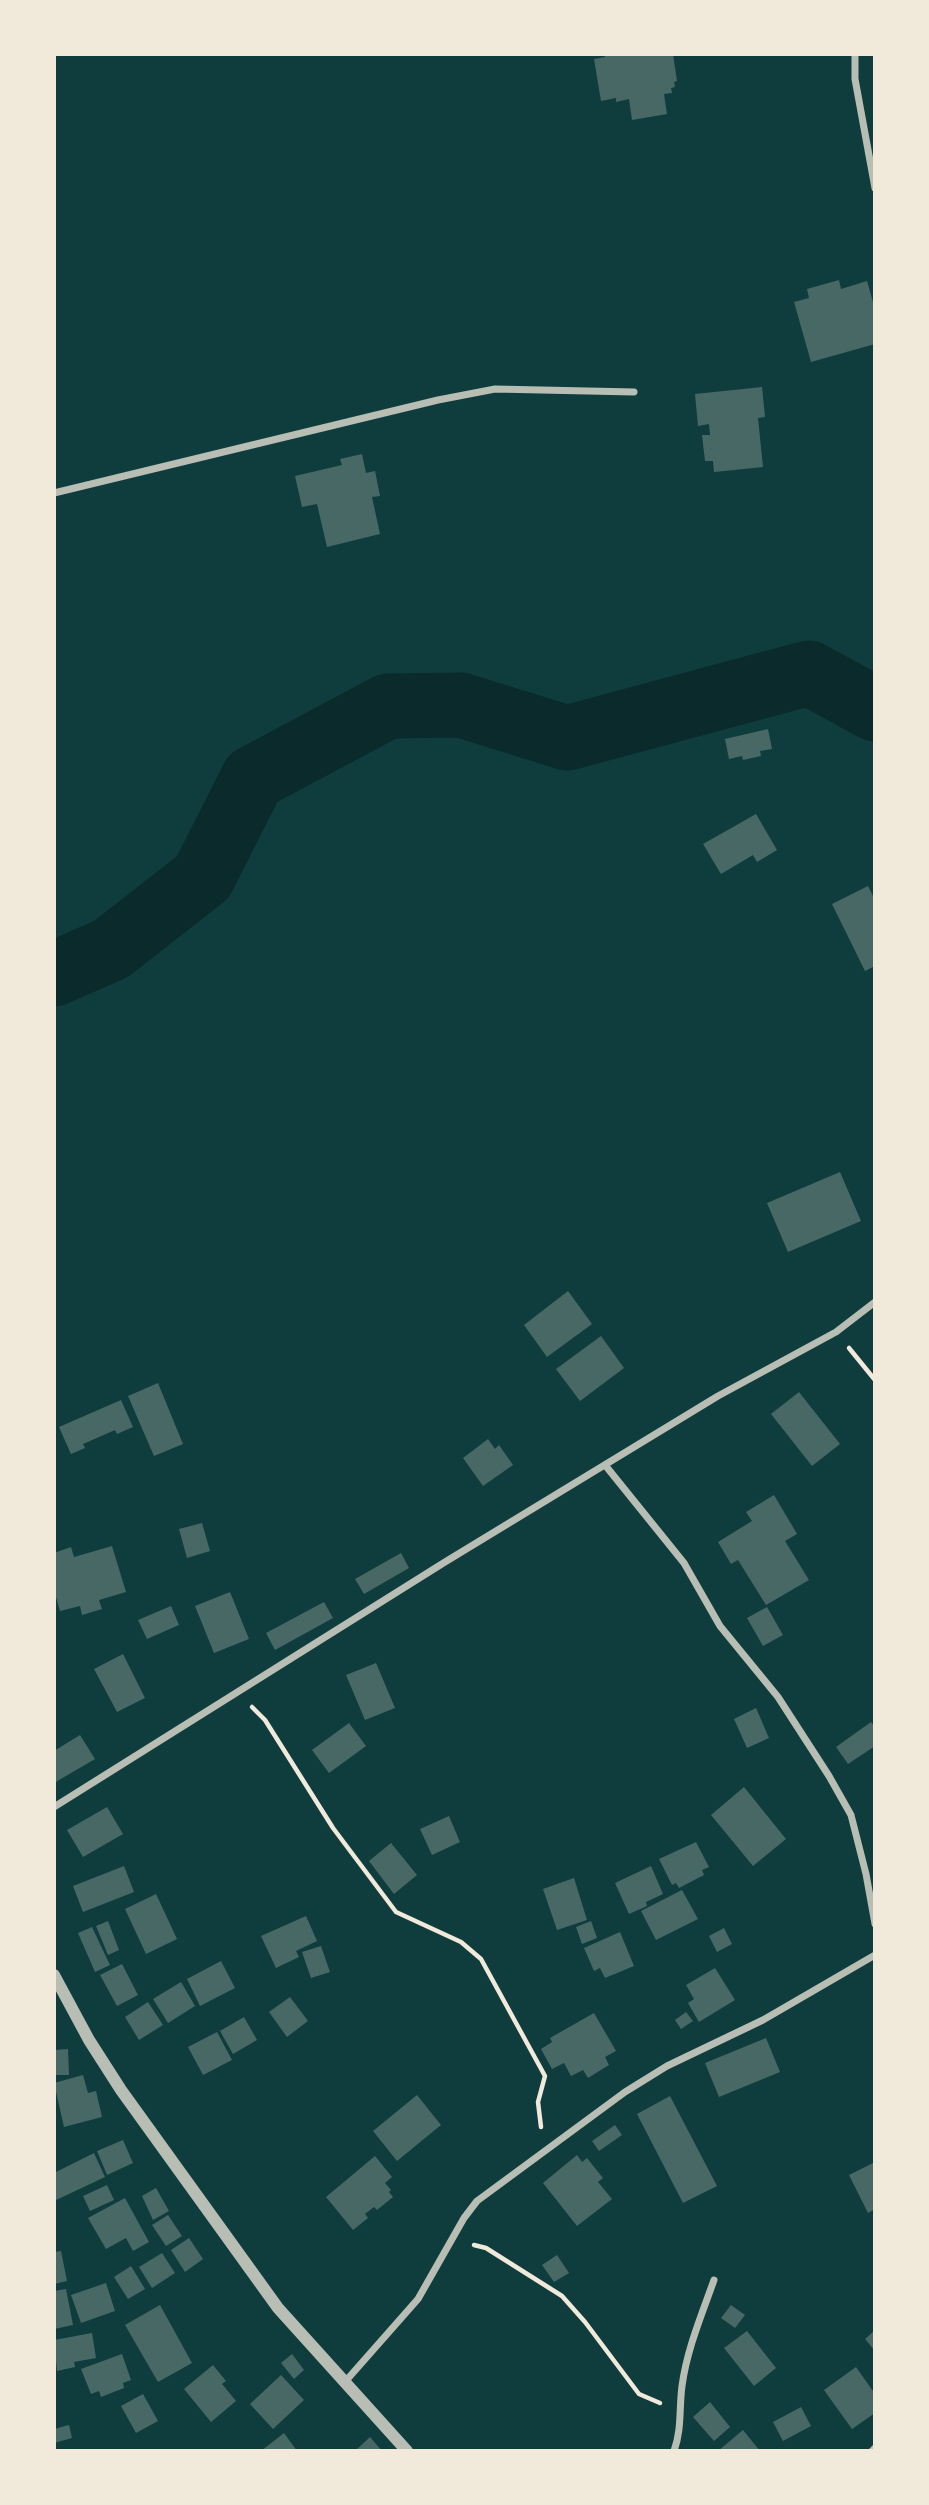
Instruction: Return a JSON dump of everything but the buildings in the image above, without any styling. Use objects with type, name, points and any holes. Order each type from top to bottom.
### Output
[{"type":"street","points":[[855,54],[855,79],[875,188]]},
{"type":"street","points":[[54,494],[438,400],[495,389],[634,392]]},
{"type":"street","points":[[54,1807],[444,1562],[718,1396],[836,1332],[875,1302]]},
{"type":"street","points":[[605,1465],[684,1563],[720,1626],[778,1697],[829,1776],[850,1815],[866,1874],[875,1924]]},
{"type":"street","points":[[344,2383],[418,2299],[464,2218],[477,2201],[625,2092],[667,2066],[763,2020],[875,1955]]},
{"type":"street","points":[[54,1976],[96,2050],[187,2184],[278,2308],[407,2451]]},
{"type":"street","points":[[674,2451],[680,2435],[682,2386],[696,2329],[715,2280]]},
{"type":"path","points":[[836,1332],[875,1380]]},
{"type":"path","points":[[237,1692],[265,1720],[333,1828],[396,1912],[461,1942],[481,1959],[545,2076],[538,2102],[542,2129],[529,2164]]},
{"type":"path","points":[[453,2239],[485,2248],[562,2296],[639,2394],[681,2412]]},
{"type":"waterway","points":[[54,974],[111,949],[203,877],[253,778],[388,706],[461,705],[567,738],[809,673],[875,709]]}]
